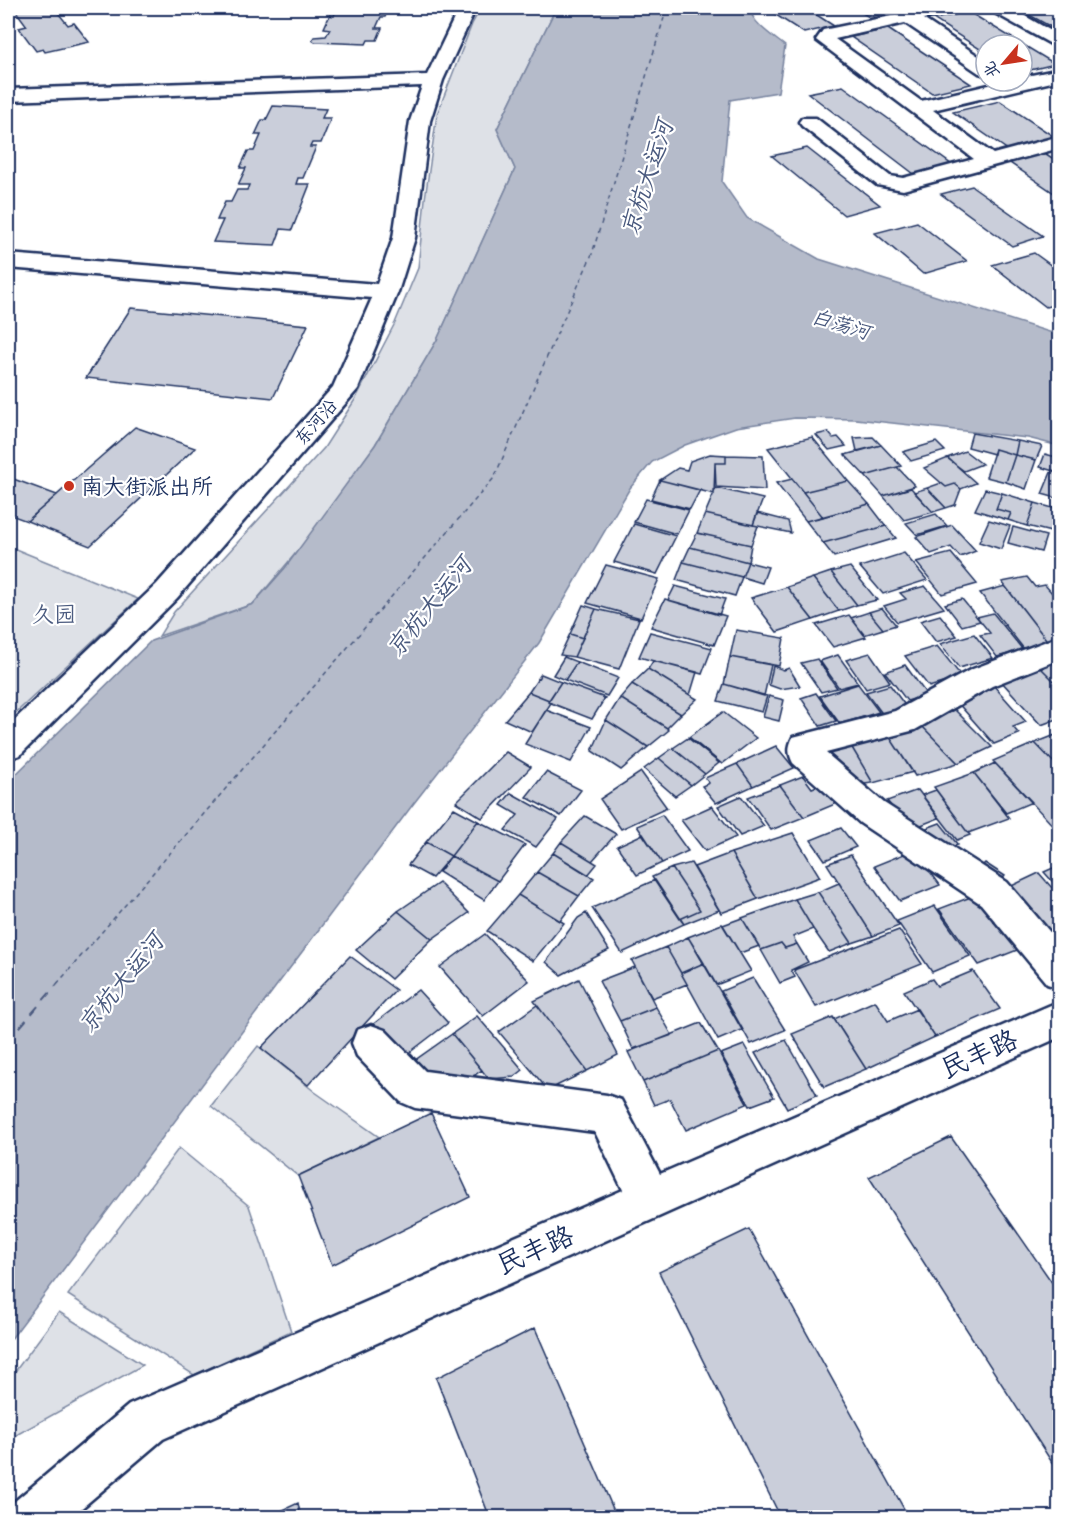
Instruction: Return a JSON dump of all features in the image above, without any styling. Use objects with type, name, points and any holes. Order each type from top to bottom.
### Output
[{"type":"street","name":"东河沿","points":[[8,746],[167,591],[345,388],[386,292],[404,238],[420,121],[434,80],[467,8]]},
{"type":"street","points":[[952,8],[920,12],[829,34],[825,40],[990,161]]},
{"type":"street","points":[[999,8],[1059,44]]},
{"type":"street","points":[[920,12],[974,59]]},
{"type":"street","points":[[1034,78],[1059,74]]},
{"type":"street","points":[[8,95],[434,80]]},
{"type":"street","points":[[916,108],[974,92]]},
{"type":"street","points":[[809,122],[884,182],[903,184],[1059,142]]},
{"type":"street","points":[[8,261],[386,292]]},
{"type":"street","points":[[1059,647],[981,678],[904,721],[806,746],[805,754],[872,813],[994,893],[1059,972]]},
{"type":"street","name":"民丰路","points":[[32,1518],[146,1422],[1059,1018]]},
{"type":"street","points":[[371,1043],[415,1089],[607,1114],[650,1199]]},
{"type":"green space","points":[[481,8],[556,8],[497,129],[515,169],[437,340],[375,445],[311,535],[253,604],[159,636],[174,612],[324,448],[356,398],[395,323],[418,268],[437,114],[472,24]]},
{"type":"green space","name":"久园","points":[[8,546],[138,599],[8,720]]},
{"type":"green space","points":[[258,1046],[315,1092],[379,1137],[298,1176],[211,1106]]},
{"type":"green space","points":[[179,1148],[249,1206],[291,1331],[194,1375],[68,1295]]},
{"type":"green space","points":[[59,1312],[143,1365],[9,1439],[8,1381]]},
{"type":"water","points":[[556,8],[750,8],[754,19],[785,46],[778,92],[730,100],[722,182],[747,218],[819,259],[1059,335],[1059,446],[1028,438],[856,419],[795,418],[736,427],[685,445],[652,462],[630,488],[539,643],[414,803],[8,1343],[8,782],[151,641],[253,604],[285,568],[375,445],[437,340],[515,169],[497,129]]},
{"type":"building","points":[[8,8],[54,8],[68,25],[74,23],[89,42],[45,52],[43,49],[36,51],[19,28],[27,26],[16,11],[8,13]]},
{"type":"building","points":[[346,8],[388,10],[385,17],[381,17],[376,28],[382,28],[377,40],[368,40],[366,44],[312,40],[314,37],[326,36],[330,29],[324,28],[330,15],[334,16],[336,10],[344,11]]},
{"type":"building","points":[[806,8],[834,26],[804,33],[776,15]]},
{"type":"building","points":[[854,8],[900,8],[904,10],[869,17]]},
{"type":"building","points":[[1017,8],[1060,8],[1060,32]]},
{"type":"building","points":[[969,12],[1004,33],[974,33],[974,45],[933,19]]},
{"type":"building","points":[[888,29],[971,84],[932,93],[851,37]]},
{"type":"building","points":[[1034,51],[1055,64],[1034,69]]},
{"type":"building","points":[[843,86],[955,167],[918,177],[808,93]]},
{"type":"building","points":[[1000,101],[1056,138],[1008,150],[953,112]]},
{"type":"building","points":[[273,106],[326,109],[322,118],[331,118],[321,143],[312,143],[310,147],[316,147],[303,178],[298,178],[296,184],[310,184],[292,230],[281,229],[275,245],[213,242],[223,220],[217,220],[225,202],[231,202],[237,190],[247,190],[249,185],[238,185],[246,168],[240,168],[248,151],[254,151],[261,135],[255,135],[262,120],[266,120]]},
{"type":"building","points":[[807,148],[880,205],[844,215],[772,156]]},
{"type":"building","points":[[1043,152],[1060,163],[1060,197],[1007,161]]},
{"type":"building","points":[[972,186],[1043,236],[1012,246],[941,194]]},
{"type":"building","points":[[917,222],[967,261],[923,274],[875,233]]},
{"type":"building","points":[[1034,253],[1060,272],[1060,303],[1046,307],[992,265]]},
{"type":"building","points":[[131,308],[308,325],[273,398],[86,378]]},
{"type":"building","points":[[135,427],[195,448],[90,546],[27,521]]},
{"type":"building","points":[[828,432],[833,438],[838,437],[846,446],[829,450],[816,435]]},
{"type":"building","points":[[972,433],[1018,441],[1015,455],[995,449],[994,454],[968,447]]},
{"type":"building","points":[[812,437],[848,481],[803,492],[768,448]]},
{"type":"building","points":[[873,437],[881,445],[857,451],[854,438]]},
{"type":"building","points":[[1018,441],[1042,446],[1036,460],[1015,455]]},
{"type":"building","points":[[936,442],[945,451],[911,461],[903,452]]},
{"type":"building","points":[[881,445],[901,466],[865,476],[845,455]]},
{"type":"building","points":[[995,449],[1015,455],[1006,482],[986,477]]},
{"type":"building","points":[[965,451],[982,464],[964,471],[947,458]]},
{"type":"building","points":[[710,454],[726,455],[726,463],[715,463],[714,494],[660,480],[678,468],[687,470],[690,461]]},
{"type":"building","points":[[1045,454],[1060,458],[1060,473],[1040,467]]},
{"type":"building","points":[[726,455],[763,456],[765,490],[716,487],[715,463],[726,463]]},
{"type":"building","points":[[1015,455],[1036,460],[1026,489],[1006,482]]},
{"type":"building","points":[[948,458],[976,483],[961,489],[955,484],[946,487],[924,468]]},
{"type":"building","points":[[897,467],[915,486],[883,496],[865,476]]},
{"type":"building","points":[[1052,470],[1060,473],[1060,499],[1042,494]]},
{"type":"building","points":[[8,477],[57,495],[27,521],[8,514]]},
{"type":"building","points":[[792,479],[823,517],[806,521],[776,483]]},
{"type":"building","points":[[660,480],[700,490],[690,509],[651,499]]},
{"type":"building","points":[[848,481],[869,504],[823,517],[803,492]]},
{"type":"building","points":[[941,483],[946,487],[955,484],[961,489],[955,505],[946,508],[927,488]]},
{"type":"building","points":[[716,488],[763,499],[753,525],[705,514]]},
{"type":"building","points":[[911,488],[933,512],[904,520],[883,496]]},
{"type":"building","points":[[927,488],[946,508],[933,512],[914,492]]},
{"type":"building","points":[[985,489],[1002,493],[996,509],[1011,513],[1008,520],[975,510]]},
{"type":"building","points":[[1002,493],[1035,503],[1027,526],[1008,520],[1011,513],[996,509]]},
{"type":"building","points":[[646,499],[689,510],[677,534],[634,522]]},
{"type":"building","points":[[1035,503],[1060,510],[1055,533],[1027,526]]},
{"type":"building","points":[[869,504],[886,526],[823,543],[806,521]]},
{"type":"building","points":[[757,513],[788,521],[791,533],[753,525]]},
{"type":"building","points":[[705,514],[758,526],[751,545],[697,533]]},
{"type":"building","points":[[936,514],[947,526],[917,535],[906,523]]},
{"type":"building","points":[[989,520],[1010,526],[1001,549],[979,542]]},
{"type":"building","points":[[634,524],[676,536],[657,574],[614,562]]},
{"type":"building","points":[[952,525],[976,551],[960,557],[951,547],[931,554],[916,537]]},
{"type":"building","points":[[886,526],[896,538],[834,557],[823,543]]},
{"type":"building","points":[[1013,527],[1046,536],[1041,552],[1008,543]]},
{"type":"building","points":[[697,533],[751,545],[748,562],[690,547]]},
{"type":"building","points":[[690,547],[748,562],[742,577],[683,562]]},
{"type":"building","points":[[904,553],[927,580],[883,594],[860,567]]},
{"type":"building","points":[[951,553],[977,584],[942,594],[916,562]]},
{"type":"building","points":[[683,562],[742,577],[735,596],[676,580]]},
{"type":"building","points":[[748,562],[768,567],[762,583],[742,577]]},
{"type":"building","points":[[606,565],[659,579],[641,618],[587,603]]},
{"type":"building","points":[[850,567],[877,600],[857,605],[831,572]]},
{"type":"building","points":[[831,572],[857,605],[839,611],[813,578]]},
{"type":"building","points":[[1027,577],[1035,587],[1045,585],[1060,602],[1060,640],[1049,643],[1002,582]]},
{"type":"building","points":[[813,578],[839,611],[813,620],[787,587]]},
{"type":"building","points":[[675,586],[725,599],[719,615],[668,600]]},
{"type":"building","points":[[925,586],[944,608],[897,622],[884,606],[906,599],[900,593]]},
{"type":"building","points":[[1005,586],[1049,643],[1024,649],[980,593]]},
{"type":"building","points":[[787,587],[813,620],[777,632],[751,598]]},
{"type":"building","points":[[665,599],[726,616],[714,645],[651,627]]},
{"type":"building","points":[[962,599],[980,621],[962,626],[945,604]]},
{"type":"building","points":[[583,605],[596,609],[583,638],[570,634]]},
{"type":"building","points":[[882,608],[896,625],[883,629],[869,612]]},
{"type":"building","points":[[596,609],[639,619],[619,669],[574,657]]},
{"type":"building","points":[[869,612],[883,629],[864,635],[851,618]]},
{"type":"building","points":[[993,613],[1023,650],[997,657],[980,635],[990,633],[977,617]]},
{"type":"building","points":[[849,615],[866,637],[833,647],[816,625]]},
{"type":"building","points":[[940,615],[957,636],[936,642],[920,621]]},
{"type":"building","points":[[736,630],[784,638],[779,666],[730,657]]},
{"type":"building","points":[[650,632],[712,648],[702,674],[639,657]]},
{"type":"building","points":[[570,634],[583,638],[574,657],[560,655]]},
{"type":"building","points":[[974,634],[993,658],[959,668],[940,644]]},
{"type":"building","points":[[937,646],[962,677],[929,687],[905,656]]},
{"type":"building","points":[[870,653],[890,682],[866,689],[846,660]]},
{"type":"building","points":[[838,655],[858,683],[839,688],[820,661]]},
{"type":"building","points":[[564,657],[577,662],[565,680],[553,675]]},
{"type":"building","points":[[730,657],[771,665],[764,696],[724,684]]},
{"type":"building","points":[[817,659],[837,688],[821,692],[801,663]]},
{"type":"building","points":[[1060,659],[1060,687],[1040,667]]},
{"type":"building","points":[[653,661],[697,672],[690,695],[648,669]]},
{"type":"building","points":[[577,662],[618,678],[607,696],[565,680]]},
{"type":"building","points":[[905,665],[927,695],[907,701],[885,672]]},
{"type":"building","points":[[773,666],[784,670],[789,668],[800,686],[780,689],[769,685]]},
{"type":"building","points":[[1040,667],[1060,687],[1060,718],[1041,725],[1001,681]]},
{"type":"building","points":[[648,669],[697,699],[681,714],[632,684]]},
{"type":"building","points":[[541,674],[561,682],[549,700],[529,692]]},
{"type":"building","points":[[561,682],[605,698],[592,719],[548,702]]},
{"type":"building","points":[[632,684],[681,714],[667,728],[620,698]]},
{"type":"building","points":[[724,684],[767,696],[762,712],[718,701]]},
{"type":"building","points":[[858,684],[879,712],[840,724],[820,696]]},
{"type":"building","points":[[890,685],[907,708],[884,716],[866,692]]},
{"type":"building","points":[[994,686],[1026,722],[1013,727],[1019,734],[994,744],[956,701]]},
{"type":"building","points":[[529,692],[551,703],[532,732],[505,720]]},
{"type":"building","points":[[816,693],[836,721],[820,726],[801,698]]},
{"type":"building","points":[[769,696],[784,700],[779,721],[763,717]]},
{"type":"building","points":[[620,698],[669,730],[648,747],[606,720]]},
{"type":"building","points":[[954,709],[992,747],[958,763],[921,725]]},
{"type":"building","points":[[546,710],[591,727],[571,762],[525,744]]},
{"type":"building","points":[[723,712],[756,738],[722,764],[689,737]]},
{"type":"building","points":[[606,720],[648,747],[621,770],[592,751]]},
{"type":"building","points":[[921,725],[958,763],[915,776],[889,736]]},
{"type":"building","points":[[1058,734],[1060,736],[1060,769],[1035,743]]},
{"type":"building","points":[[889,736],[913,772],[873,783],[851,746]]},
{"type":"building","points":[[688,738],[719,763],[705,774],[673,748]]},
{"type":"building","points":[[1035,743],[1060,769],[1060,829],[1057,830],[993,761]]},
{"type":"building","points":[[776,746],[794,768],[753,786],[737,764]]},
{"type":"building","points":[[851,746],[873,783],[856,785],[823,753]]},
{"type":"building","points":[[673,748],[705,774],[691,785],[659,758]]},
{"type":"building","points":[[506,752],[531,767],[482,818],[456,802]]},
{"type":"building","points":[[659,758],[691,785],[675,796],[644,769]]},
{"type":"building","points":[[995,763],[1032,802],[1006,813],[974,773]]},
{"type":"building","points":[[737,764],[753,786],[716,803],[702,786],[709,783],[705,778]]},
{"type":"building","points":[[546,772],[581,790],[561,816],[526,797]]},
{"type":"building","points":[[641,772],[667,808],[621,829],[600,799]]},
{"type":"building","points":[[974,773],[1009,818],[968,833],[934,787]]},
{"type":"building","points":[[803,776],[812,788],[825,783],[840,802],[804,817],[780,785]]},
{"type":"building","points":[[780,785],[804,817],[771,830],[748,797]]},
{"type":"building","points":[[918,790],[939,818],[911,829],[887,801]]},
{"type":"building","points":[[936,790],[970,835],[957,840],[922,795]]},
{"type":"building","points":[[511,793],[558,819],[536,847],[505,830],[518,815],[501,805]]},
{"type":"building","points":[[741,796],[764,826],[740,836],[718,806]]},
{"type":"building","points":[[712,806],[736,837],[705,851],[681,820]]},
{"type":"building","points":[[454,808],[478,821],[451,856],[426,842]]},
{"type":"building","points":[[662,815],[688,851],[662,863],[637,826]]},
{"type":"building","points":[[585,816],[616,834],[592,861],[561,842]]},
{"type":"building","points":[[478,821],[525,845],[498,881],[451,856]]},
{"type":"building","points":[[940,823],[958,845],[944,850],[916,832]]},
{"type":"building","points":[[841,828],[856,847],[825,860],[811,840]]},
{"type":"building","points":[[793,833],[820,877],[758,899],[731,853]]},
{"type":"building","points":[[643,834],[662,863],[637,875],[617,846]]},
{"type":"building","points":[[426,842],[451,856],[432,878],[408,865]]},
{"type":"building","points":[[561,842],[597,864],[588,875],[553,853]]},
{"type":"building","points":[[914,850],[940,885],[900,901],[874,866]]},
{"type":"building","points":[[553,853],[594,878],[579,896],[537,872]]},
{"type":"building","points":[[731,853],[758,899],[721,913],[694,867]]},
{"type":"building","points":[[851,855],[899,926],[873,936],[827,864]]},
{"type":"building","points":[[451,856],[498,881],[484,900],[439,872]]},
{"type":"building","points":[[691,863],[719,910],[684,924],[680,919],[700,910],[672,868]]},
{"type":"building","points":[[985,863],[1005,876],[996,886],[976,872]]},
{"type":"building","points":[[1060,865],[1060,890],[1044,872]]},
{"type":"building","points":[[672,868],[700,910],[680,919],[652,877]]},
{"type":"building","points":[[537,872],[579,896],[560,921],[518,895]]},
{"type":"building","points":[[1039,873],[1060,897],[1060,955],[1005,889]]},
{"type":"building","points":[[655,880],[684,924],[622,953],[592,908]]},
{"type":"building","points":[[439,883],[469,913],[432,939],[398,911]]},
{"type":"building","points":[[839,883],[873,936],[852,943],[818,892]]},
{"type":"building","points":[[818,892],[852,943],[829,952],[813,929],[795,899]]},
{"type":"building","points":[[984,892],[1025,947],[979,965],[939,909]]},
{"type":"building","points":[[518,895],[564,923],[533,961],[487,931]]},
{"type":"building","points":[[795,899],[813,929],[793,937],[797,944],[785,948],[781,943],[761,950],[742,918]]},
{"type":"building","points":[[935,906],[970,956],[932,972],[897,921]]},
{"type":"building","points":[[398,911],[432,939],[391,979],[356,950]]},
{"type":"building","points":[[586,913],[609,950],[561,975],[546,962],[578,918]]},
{"type":"building","points":[[742,918],[759,946],[740,953],[723,925]]},
{"type":"building","points":[[722,924],[751,971],[716,985],[688,937]]},
{"type":"building","points":[[899,930],[922,964],[816,1007],[794,970]]},
{"type":"building","points":[[485,934],[529,981],[483,1016],[440,967]]},
{"type":"building","points":[[688,937],[704,963],[681,973],[666,947]]},
{"type":"building","points":[[781,943],[785,948],[797,944],[808,962],[791,970],[795,977],[780,983],[761,950]]},
{"type":"building","points":[[666,947],[687,984],[652,998],[632,961]]},
{"type":"building","points":[[350,956],[396,990],[308,1085],[261,1048]]},
{"type":"building","points":[[704,963],[742,1030],[718,1040],[681,973]]},
{"type":"building","points":[[635,967],[656,1007],[620,1021],[599,981]]},
{"type":"building","points":[[973,971],[1000,1009],[935,1037],[904,991],[932,979],[937,986]]},
{"type":"building","points":[[753,978],[785,1030],[751,1044],[721,991]]},
{"type":"building","points":[[579,979],[618,1055],[587,1071],[534,1001]]},
{"type":"building","points":[[418,990],[448,1023],[401,1059],[372,1025]]},
{"type":"building","points":[[875,1001],[888,1021],[917,1009],[935,1037],[866,1069],[834,1019]]},
{"type":"building","points":[[537,1005],[587,1071],[548,1090],[499,1032]]},
{"type":"building","points":[[656,1007],[672,1035],[633,1049],[620,1021]]},
{"type":"building","points":[[477,1016],[523,1070],[514,1077],[489,1079],[452,1034]]},
{"type":"building","points":[[833,1017],[866,1069],[824,1087],[792,1034]]},
{"type":"building","points":[[701,1023],[718,1051],[643,1082],[628,1052]]},
{"type":"building","points":[[452,1034],[482,1070],[463,1083],[420,1075],[411,1063]]},
{"type":"building","points":[[786,1040],[817,1095],[787,1108],[755,1053]]},
{"type":"building","points":[[744,1045],[774,1097],[750,1106],[721,1054]]},
{"type":"building","points":[[718,1051],[747,1104],[686,1130],[670,1099],[654,1105],[643,1082]]},
{"type":"building","points":[[431,1113],[470,1197],[332,1265],[298,1176]]},
{"type":"building","points":[[951,1137],[1060,1294],[1060,1475],[869,1177]]},
{"type":"building","points":[[749,1229],[909,1518],[781,1518],[659,1272]]},
{"type":"building","points":[[535,1328],[617,1518],[490,1518],[436,1378]]},
{"type":"building","points":[[298,1503],[301,1518],[266,1518]]},
{"type":"ferry route","points":[[57,984],[494,478],[592,254],[667,8]]},
{"type":"ferry route","points":[[8,1041],[59,982]]},
{"type":"place","name":"南大街派出所","points":[[69,486]]},
{"type":"water label","name":"京杭大运河","points":[[647,178]]},
{"type":"water label","name":"白荡河","points":[[841,324]]},
{"type":"water label","name":"京杭大运河","points":[[429,607]]},
{"type":"water label","name":"京杭大运河","points":[[121,983]]}]
